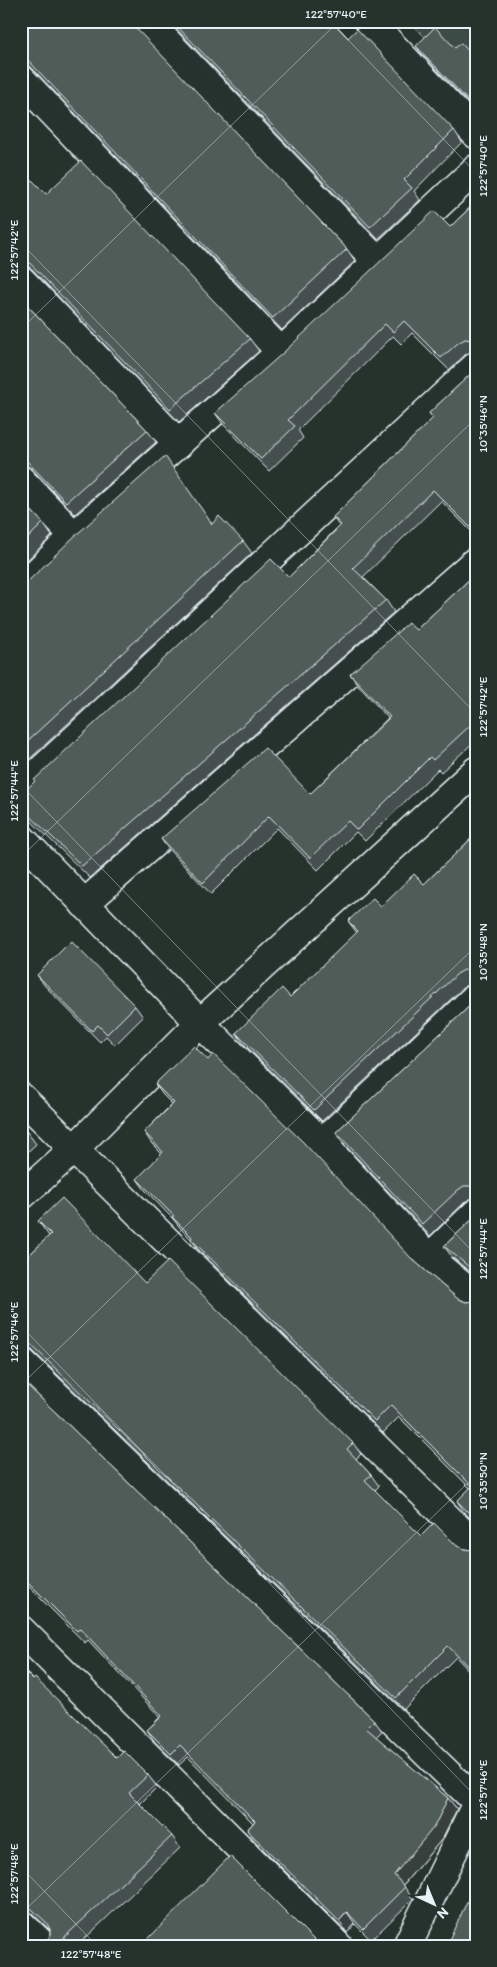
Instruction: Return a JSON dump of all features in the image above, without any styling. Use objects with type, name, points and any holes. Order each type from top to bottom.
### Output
[{"type":"street","points":[[148,21],[378,262]]},
{"type":"street","points":[[369,21],[476,134]]},
{"type":"street","points":[[21,79],[281,352]]},
{"type":"street","points":[[21,588],[74,536],[281,352],[476,169]]},
{"type":"street","points":[[21,280],[179,444]]},
{"type":"street","points":[[21,789],[476,366]]},
{"type":"street","points":[[21,480],[74,536]]},
{"type":"street","points":[[84,904],[476,560]]},
{"type":"street","points":[[21,1196],[74,1150],[200,1023],[476,772]]},
{"type":"street","points":[[21,838],[200,1023],[322,1143],[429,1258],[476,1298]]},
{"type":"street","points":[[322,1143],[476,997]]},
{"type":"street","points":[[21,1097],[476,1546]]},
{"type":"street","points":[[429,1258],[476,1213]]},
{"type":"street","points":[[21,1361],[476,1801]]},
{"type":"street","points":[[21,1630],[338,1946]]},
{"type":"street","points":[[407,1946],[476,1805]]},
{"type":"street","points":[[21,1924],[44,1946]]},
{"type":"shaded area","points":[[409,21],[476,21],[476,89]]},
{"type":"building","points":[[21,21],[129,21],[347,249],[273,318],[21,55]]},
{"type":"building","points":[[172,21],[332,21],[348,38],[357,29],[454,130],[404,180],[412,188],[370,227]]},
{"type":"building","points":[[435,27],[455,48],[461,43],[476,59],[476,109],[416,46]]},
{"type":"building","points":[[81,161],[250,339],[170,409],[21,255],[21,169],[46,194]]},
{"type":"building","points":[[476,202],[476,342],[465,339],[441,358],[404,321],[393,332],[385,324],[288,420],[295,426],[261,459],[215,413],[284,352],[434,211],[450,227]]},
{"type":"building","points":[[21,299],[147,430],[66,502],[21,455]]},
{"type":"building","points":[[476,369],[476,533],[433,490],[353,568],[386,600],[82,866],[21,807],[21,795],[34,780],[271,559],[289,577],[341,525],[333,517],[433,418],[429,413]]},
{"type":"building","points":[[165,456],[212,524],[219,516],[243,541],[21,747],[21,588],[76,535]]},
{"type":"building","points":[[21,500],[43,523],[21,545]]},
{"type":"building","points":[[476,573],[476,720],[433,760],[430,757],[357,830],[348,821],[310,858],[269,816],[203,883],[161,839],[265,748],[310,794],[390,717],[350,674],[408,623],[416,630]]},
{"type":"building","points":[[476,834],[476,973],[472,970],[464,970],[457,974],[314,1110],[236,1033],[282,988],[290,997],[358,931],[348,921],[373,898],[381,906],[414,874],[424,884]]},
{"type":"building","points":[[71,941],[135,1006],[107,1034],[98,1025],[92,1031],[37,975]]},
{"type":"building","points":[[476,1000],[476,1189],[472,1186],[464,1186],[422,1224],[336,1132]]},
{"type":"building","points":[[194,1046],[208,1060],[213,1054],[303,1142],[411,1258],[458,1299],[466,1302],[476,1299],[476,1520],[457,1501],[472,1486],[391,1405],[375,1421],[191,1239],[192,1237],[172,1217],[174,1216],[137,1179],[163,1152],[144,1132],[174,1103],[155,1084]]},
{"type":"building","points":[[21,1126],[27,1132],[21,1138]]},
{"type":"building","points":[[62,1198],[145,1283],[168,1261],[353,1443],[347,1449],[371,1475],[365,1480],[421,1536],[434,1523],[457,1546],[472,1550],[476,1547],[476,1675],[448,1646],[396,1698],[21,1337],[21,1263],[51,1234],[38,1221]]},
{"type":"building","points":[[476,1216],[476,1273],[444,1246]]},
{"type":"building","points":[[21,1379],[374,1720],[366,1728],[448,1798],[434,1827],[394,1875],[405,1887],[363,1929],[347,1912],[339,1921],[247,1830],[255,1821],[180,1745],[171,1754],[147,1730],[162,1716],[80,1628],[77,1631],[21,1575]]},
{"type":"building","points":[[21,1668],[33,1680],[35,1678],[117,1758],[124,1751],[148,1775],[129,1793],[172,1836],[55,1946],[43,1946],[47,1944],[50,1929],[46,1922],[21,1899]]},
{"type":"building","points":[[230,1856],[317,1943],[315,1946],[141,1946]]},
{"type":"building","points":[[476,1883],[476,1946],[446,1946]]}]
